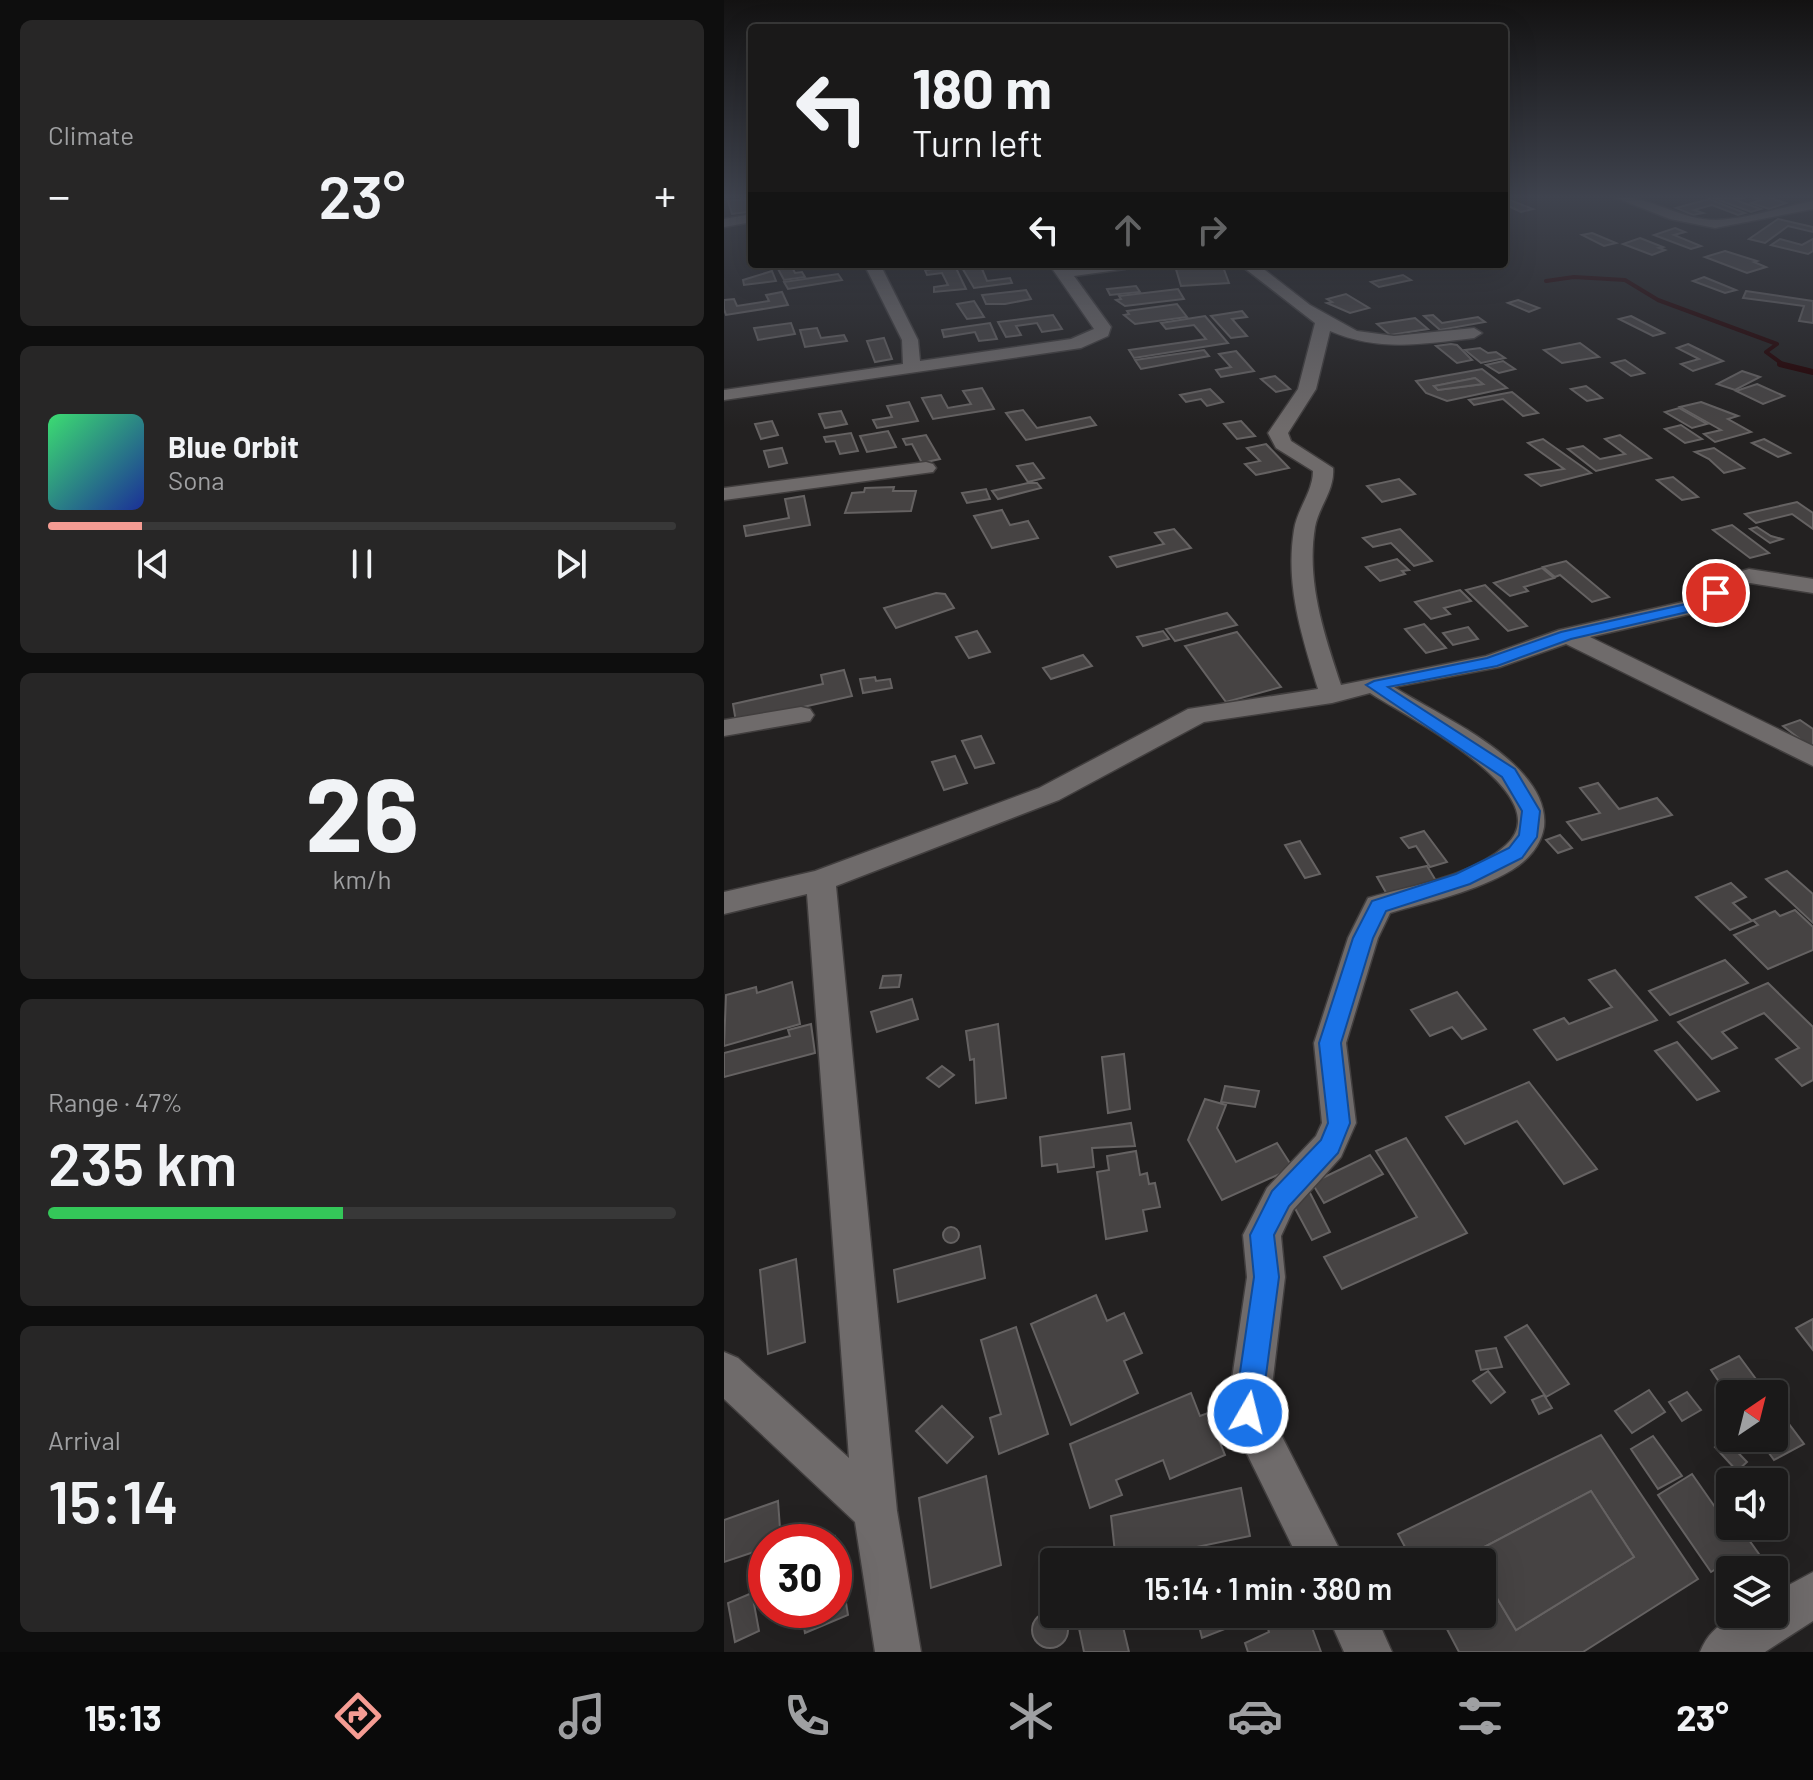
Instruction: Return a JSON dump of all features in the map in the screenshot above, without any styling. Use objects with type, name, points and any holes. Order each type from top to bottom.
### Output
[{"type":"street","points":[[877,274],[910,340],[912,368]]},
{"type":"street","points":[[724,395],[1075,344],[1102,332],[1103,327],[1064,274]]},
{"type":"street","points":[[1261,274],[1334,328],[1371,340],[1396,341],[1474,333]]},
{"type":"street","points":[[1324,320],[1307,389],[1278,433],[1283,444],[1323,468],[1325,476],[1305,525],[1302,599],[1332,695]]},
{"type":"street","points":[[724,494],[926,468]]},
{"type":"street","points":[[724,903],[821,880],[1049,794],[1197,715],[1332,695],[1491,662],[1567,635],[1704,604],[1729,582],[1749,576],[1813,586]]},
{"type":"street","points":[[1567,635],[1813,757]]},
{"type":"street","points":[[1317,1548],[1248,1413],[1266,1277],[1262,1235],[1280,1199],[1329,1146],[1339,1123],[1330,1043],[1363,938],[1379,906],[1463,879],[1515,853],[1528,837],[1531,811],[1509,773],[1374,685]]},
{"type":"street","points":[[724,728],[801,715]]},
{"type":"street","points":[[821,880],[875,1511],[898,1652]]},
{"type":"street","points":[[724,1372],[875,1511]]},
{"type":"street","points":[[1723,1652],[1813,1595]]},
{"type":"street","points":[[1357,1628],[1369,1652]]},
{"type":"building","points":[[773,274],[776,281],[744,285],[743,280]]},
{"type":"building","points":[[781,274],[803,274],[805,277],[784,280]]},
{"type":"building","points":[[837,274],[842,280],[788,289],[784,282]]},
{"type":"building","points":[[943,274],[959,274],[966,289],[934,292],[934,287],[948,285]]},
{"type":"building","points":[[966,274],[984,274],[987,281],[1010,278],[1012,283],[974,288]]},
{"type":"building","points":[[1177,274],[1226,274],[1229,283],[1181,286]]},
{"type":"building","points":[[1403,275],[1411,280],[1379,287],[1371,282]]},
{"type":"building","points":[[1704,277],[1736,290],[1725,293],[1693,281]]},
{"type":"building","points":[[1136,286],[1140,292],[1110,295],[1107,289]]},
{"type":"building","points":[[1178,289],[1184,299],[1125,306],[1116,300],[1121,299],[1119,296]]},
{"type":"building","points":[[1026,290],[1031,299],[1005,304],[986,304],[982,295]]},
{"type":"building","points":[[1746,291],[1813,301],[1813,323],[1799,321],[1804,306],[1743,298]]},
{"type":"building","points":[[782,292],[788,305],[726,315],[724,300],[734,299],[737,306],[769,301],[766,295]]},
{"type":"building","points":[[1346,294],[1369,308],[1350,313],[1327,303],[1332,302],[1327,299]]},
{"type":"building","points":[[1518,300],[1539,308],[1529,312],[1508,303]]},
{"type":"building","points":[[974,301],[984,317],[967,319],[957,304]]},
{"type":"building","points":[[1177,304],[1187,317],[1135,324],[1124,315],[1129,314],[1127,311]]},
{"type":"building","points":[[1242,311],[1247,317],[1232,319],[1247,336],[1231,338],[1211,316]]},
{"type":"building","points":[[1053,315],[1062,329],[1042,332],[1037,323],[1016,326],[1021,335],[1006,337],[998,322]]},
{"type":"building","points":[[1433,315],[1442,323],[1478,317],[1485,322],[1440,330],[1424,316]]},
{"type":"building","points":[[1205,316],[1228,343],[1134,358],[1129,350],[1206,339],[1194,325],[1166,329],[1161,323]]},
{"type":"building","points":[[1631,316],[1664,333],[1653,336],[1619,319]]},
{"type":"building","points":[[1415,318],[1428,329],[1390,335],[1377,324]]},
{"type":"building","points":[[791,323],[795,334],[758,340],[754,328]]},
{"type":"building","points":[[990,323],[997,339],[979,341],[975,332],[944,337],[942,330]]},
{"type":"building","points":[[817,328],[821,338],[844,335],[847,341],[805,347],[800,330]]},
{"type":"building","points":[[884,338],[892,359],[875,362],[867,341]]},
{"type":"building","points":[[1580,343],[1599,357],[1562,363],[1544,350]]},
{"type":"building","points":[[1688,344],[1723,361],[1693,371],[1681,364],[1699,359],[1677,348]]},
{"type":"building","points":[[1457,345],[1472,360],[1457,363],[1436,346]]},
{"type":"building","points":[[1480,348],[1505,358],[1481,363],[1465,350]]},
{"type":"building","points":[[1204,350],[1209,356],[1141,369],[1135,360]]},
{"type":"building","points":[[1236,351],[1254,371],[1221,377],[1216,370],[1231,367],[1219,354]]},
{"type":"building","points":[[1625,360],[1644,373],[1631,376],[1612,363]]},
{"type":"building","points":[[1503,361],[1515,369],[1499,373],[1486,365]]},
{"type":"building","points":[[1482,369],[1507,388],[1447,401],[1426,393],[1416,381]],"holes":[[[1475,378],[1483,384],[1438,390],[1434,386]]]},
{"type":"building","points":[[1742,371],[1760,377],[1735,390],[1717,384]]},
{"type":"building","points":[[1275,376],[1290,389],[1276,392],[1261,379]]},
{"type":"building","points":[[1475,378],[1483,384],[1438,390],[1434,386]]},
{"type":"building","points":[[1757,384],[1784,396],[1763,404],[1736,391]]},
{"type":"building","points":[[1586,386],[1602,398],[1587,401],[1571,389]]},
{"type":"building","points":[[982,388],[994,409],[933,419],[922,398],[941,395],[948,408],[971,404],[963,391]]},
{"type":"building","points":[[1210,389],[1223,402],[1207,406],[1201,399],[1186,402],[1180,395]]},
{"type":"building","points":[[1512,392],[1538,413],[1523,416],[1503,399],[1474,405],[1469,400]]},
{"type":"building","points":[[909,402],[918,421],[877,428],[873,420],[892,417],[887,406]]},
{"type":"building","points":[[1701,402],[1738,416],[1728,419],[1751,432],[1715,442],[1704,434],[1721,430],[1680,407]]},
{"type":"building","points":[[1679,408],[1707,424],[1692,428],[1665,412]]},
{"type":"building","points":[[1023,410],[1037,428],[1090,417],[1096,425],[1026,440],[1006,413]]},
{"type":"building","points":[[841,411],[847,424],[825,428],[819,414]]},
{"type":"building","points":[[772,421],[778,435],[761,439],[755,424]]},
{"type":"building","points":[[1241,421],[1255,436],[1237,439],[1224,424]]},
{"type":"building","points":[[1681,425],[1702,439],[1685,443],[1665,429]]},
{"type":"building","points":[[888,431],[896,447],[867,452],[860,436]]},
{"type":"building","points":[[851,433],[858,451],[840,454],[835,441],[826,442],[824,437]]},
{"type":"building","points":[[926,435],[940,459],[922,463],[912,444],[906,445],[903,439]]},
{"type":"building","points":[[1620,435],[1651,458],[1596,471],[1568,449],[1583,446],[1600,459],[1625,454],[1605,439]]},
{"type":"building","points":[[1543,439],[1591,473],[1541,486],[1526,475],[1564,469],[1528,443]]},
{"type":"building","points":[[1764,439],[1790,453],[1778,457],[1752,443]]},
{"type":"building","points":[[1266,444],[1289,468],[1256,475],[1245,464],[1260,461],[1247,448]]},
{"type":"building","points":[[782,448],[787,463],[769,467],[764,451]]},
{"type":"building","points":[[1714,448],[1744,468],[1724,473],[1709,459],[1695,452]]},
{"type":"building","points":[[1033,463],[1044,478],[1028,482],[1017,466]]},
{"type":"building","points":[[1673,477],[1698,497],[1682,500],[1657,480]]},
{"type":"building","points":[[1399,479],[1415,494],[1382,502],[1367,486]]},
{"type":"building","points":[[1037,483],[1041,488],[998,499],[992,491]]},
{"type":"building","points":[[894,487],[893,491],[916,491],[911,511],[845,513],[852,493],[864,492],[865,488]]},
{"type":"building","points":[[986,489],[990,499],[967,503],[962,493]]},
{"type":"building","points":[[804,496],[810,525],[746,536],[744,526],[789,518],[785,499]]},
{"type":"building","points":[[1797,502],[1813,513],[1813,529],[1792,514],[1756,523],[1745,514]]},
{"type":"building","points":[[1002,510],[1010,525],[1028,521],[1038,538],[992,548],[974,516]]},
{"type":"building","points":[[1732,525],[1769,553],[1750,558],[1713,530]]},
{"type":"building","points":[[1757,527],[1782,539],[1770,543],[1750,529]]},
{"type":"building","points":[[1174,529],[1191,548],[1117,567],[1110,557],[1164,544],[1155,533]]},
{"type":"building","points":[[1400,529],[1432,561],[1414,566],[1391,543],[1373,547],[1363,538]]},
{"type":"building","points":[[1397,559],[1409,570],[1380,581],[1366,567]]},
{"type":"building","points":[[1566,561],[1609,597],[1592,602],[1560,575],[1555,577],[1543,567]]},
{"type":"building","points":[[1542,568],[1554,578],[1524,587],[1528,591],[1510,596],[1494,583]]},
{"type":"building","points":[[1485,585],[1527,626],[1508,631],[1466,590]]},
{"type":"building","points":[[1460,590],[1471,601],[1444,608],[1450,614],[1431,619],[1415,602]]},
{"type":"building","points":[[936,593],[945,594],[954,608],[896,628],[884,608]]},
{"type":"building","points":[[1227,613],[1237,625],[1175,641],[1166,629]]},
{"type":"building","points":[[1424,624],[1446,648],[1426,653],[1405,629]]},
{"type":"building","points":[[1468,627],[1478,639],[1453,645],[1443,633]]},
{"type":"building","points":[[977,631],[990,652],[969,658],[956,637]]},
{"type":"building","points":[[1163,631],[1169,639],[1143,646],[1137,637]]},
{"type":"building","points":[[1237,632],[1281,687],[1226,702],[1185,646]]},
{"type":"building","points":[[1083,655],[1092,666],[1051,679],[1043,668]]},
{"type":"building","points":[[844,670],[852,696],[736,722],[733,704],[823,684],[821,675]]},
{"type":"building","points":[[875,677],[876,681],[890,679],[892,688],[863,693],[860,679]]},
{"type":"building","points":[[1800,720],[1813,729],[1813,749],[1783,726]]},
{"type":"building","points":[[981,736],[994,763],[975,768],[962,741]]},
{"type":"building","points":[[955,756],[967,783],[944,790],[932,762]]},
{"type":"building","points":[[1598,783],[1619,809],[1657,798],[1672,815],[1582,840],[1567,822],[1600,813],[1580,788]]},
{"type":"building","points":[[1424,831],[1447,862],[1430,867],[1416,846],[1409,848],[1401,838]]},
{"type":"building","points":[[1560,835],[1572,848],[1558,853],[1546,840]]},
{"type":"building","points":[[1300,841],[1320,874],[1305,878],[1285,845]]},
{"type":"building","points":[[1427,866],[1438,884],[1388,896],[1377,877]]},
{"type":"building","points":[[1787,871],[1813,894],[1813,923],[1766,879]]},
{"type":"building","points":[[1731,883],[1746,897],[1733,903],[1752,921],[1730,930],[1696,897]]},
{"type":"building","points":[[1795,910],[1813,927],[1813,950],[1768,969],[1734,935],[1758,925],[1753,920],[1775,911],[1780,916]]},
{"type":"building","points":[[1725,960],[1748,983],[1670,1015],[1649,991]]},
{"type":"building","points":[[1615,970],[1657,1020],[1557,1060],[1534,1030],[1564,1018],[1569,1024],[1612,1007],[1589,980]]},
{"type":"building","points":[[901,975],[899,987],[880,988],[883,976]]},
{"type":"building","points":[[792,982],[800,1024],[724,1046],[726,995],[756,987],[757,993]]},
{"type":"building","points":[[1768,983],[1813,1027],[1813,1080],[1802,1086],[1776,1059],[1799,1048],[1764,1013],[1722,1032],[1737,1048],[1712,1059],[1678,1022]]},
{"type":"building","points":[[1457,992],[1486,1029],[1462,1039],[1452,1027],[1430,1036],[1411,1010]]},
{"type":"building","points":[[912,999],[918,1019],[877,1032],[871,1012]]},
{"type":"building","points":[[811,1024],[815,1053],[724,1077],[724,1053],[790,1036],[788,1030]]},
{"type":"building","points":[[998,1024],[1006,1098],[976,1103],[974,1059],[970,1060],[966,1031]]},
{"type":"building","points":[[1677,1042],[1719,1091],[1697,1100],[1655,1051]]},
{"type":"building","points":[[1124,1054],[1130,1109],[1108,1113],[1102,1057]]},
{"type":"building","points":[[942,1066],[954,1075],[939,1087],[927,1078]]},
{"type":"building","points":[[1529,1082],[1597,1169],[1564,1184],[1517,1121],[1465,1144],[1446,1117]]},
{"type":"building","points":[[1225,1086],[1259,1091],[1255,1107],[1221,1102]]},
{"type":"building","points":[[1205,1099],[1226,1105],[1217,1128],[1236,1162],[1277,1143],[1293,1168],[1222,1200],[1188,1140]]},
{"type":"building","points":[[1131,1123],[1135,1146],[1092,1148],[1094,1167],[1058,1172],[1057,1164],[1042,1166],[1040,1137]]},
{"type":"building","points":[[1406,1138],[1467,1233],[1342,1289],[1324,1257],[1417,1217],[1376,1151]]},
{"type":"building","points":[[1136,1151],[1140,1175],[1147,1173],[1149,1184],[1155,1183],[1160,1207],[1143,1210],[1147,1231],[1106,1239],[1097,1172],[1109,1170],[1107,1156]]},
{"type":"building","points":[[1370,1155],[1383,1174],[1324,1203],[1312,1183]]},
{"type":"building","points":[[1309,1191],[1330,1232],[1312,1240],[1290,1199]]},
{"type":"building","points":[[951,1227],[959,1235],[951,1243],[943,1235]]},
{"type":"building","points":[[980,1246],[985,1278],[898,1302],[894,1270]]},
{"type":"building","points":[[796,1259],[805,1342],[768,1354],[760,1270]]},
{"type":"building","points":[[1096,1295],[1107,1321],[1124,1313],[1142,1353],[1124,1361],[1138,1393],[1071,1425],[1031,1324]]},
{"type":"building","points":[[1813,1319],[1813,1350],[1796,1328]]},
{"type":"building","points":[[1527,1325],[1569,1384],[1546,1397],[1505,1337]]},
{"type":"building","points":[[1016,1327],[1048,1434],[999,1454],[990,1418],[1001,1414],[981,1340]]},
{"type":"building","points":[[1496,1348],[1502,1367],[1481,1370],[1476,1351]]},
{"type":"building","points":[[1739,1356],[1757,1380],[1718,1380],[1711,1370]]},
{"type":"building","points":[[1488,1371],[1505,1392],[1491,1403],[1473,1381]]},
{"type":"building","points":[[1649,1390],[1665,1412],[1632,1433],[1615,1411]]},
{"type":"building","points":[[1687,1392],[1701,1410],[1682,1421],[1669,1402]]},
{"type":"building","points":[[1191,1393],[1200,1416],[1208,1413],[1225,1455],[1170,1479],[1163,1460],[1116,1480],[1122,1495],[1090,1508],[1070,1444]]},
{"type":"building","points":[[1544,1395],[1552,1408],[1539,1414],[1532,1400]]},
{"type":"building","points":[[942,1406],[973,1437],[947,1463],[916,1431]]},
{"type":"building","points":[[1788,1423],[1804,1444],[1774,1460],[1768,1452],[1788,1452]]},
{"type":"building","points":[[1601,1435],[1698,1579],[1583,1652],[1459,1652],[1446,1628],[1496,1628],[1496,1596],[1516,1630],[1634,1557],[1591,1491],[1482,1548],[1406,1548],[1398,1534]]},
{"type":"building","points":[[1653,1436],[1682,1476],[1658,1489],[1631,1449]]},
{"type":"building","points":[[1720,1452],[1737,1452],[1747,1462],[1740,1468],[1734,1468]]},
{"type":"building","points":[[1692,1474],[1716,1506],[1716,1540],[1749,1540],[1759,1554],[1716,1556],[1716,1569],[1711,1572],[1658,1495]]},
{"type":"building","points":[[986,1476],[1001,1565],[931,1588],[919,1498]]},
{"type":"building","points":[[1241,1488],[1250,1536],[1192,1548],[1114,1548],[1111,1516]]},
{"type":"building","points":[[1591,1491],[1634,1557],[1516,1630],[1496,1596],[1496,1548],[1482,1548]]},
{"type":"building","points":[[778,1501],[780,1524],[748,1524],[748,1554],[724,1562],[724,1520]]},
{"type":"building","points":[[748,1595],[748,1628],[758,1628],[759,1631],[735,1642],[728,1603]]},
{"type":"building","points":[[1040,1615],[1040,1628],[1068,1628],[1067,1637],[1057,1647],[1043,1647],[1033,1637],[1033,1623]]},
{"type":"building","points":[[1079,1628],[1123,1628],[1129,1652],[1084,1652]]},
{"type":"building","points":[[1200,1628],[1225,1628],[1225,1629],[1202,1638]]},
{"type":"building","points":[[1268,1628],[1312,1628],[1321,1652],[1248,1652],[1245,1643],[1269,1632]]},
{"type":"waterway","points":[[1546,281],[1574,277],[1625,280],[1658,300],[1777,344],[1766,352],[1783,365]]},
{"type":"waterway","points":[[1783,365],[1813,372]]},
{"type":"route","points":[[1248,1413],[1266,1277],[1262,1235],[1280,1199],[1329,1146],[1339,1123],[1330,1043],[1363,938],[1379,906],[1463,879],[1515,853],[1528,837],[1531,811],[1509,773],[1374,685],[1491,662],[1567,635],[1704,604],[1716,593]]}]
